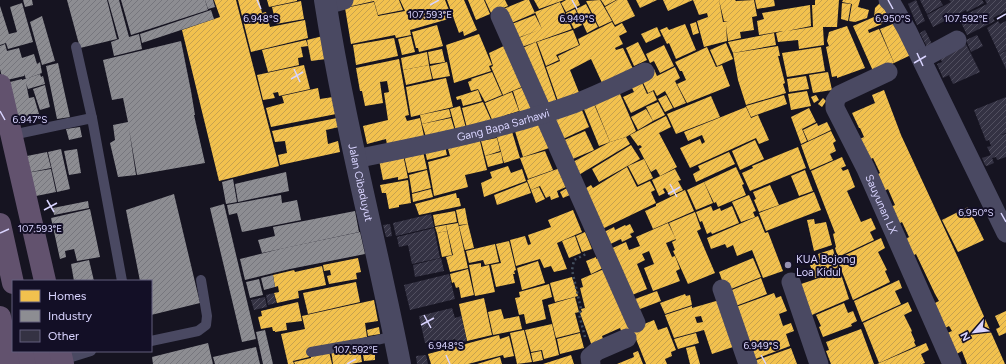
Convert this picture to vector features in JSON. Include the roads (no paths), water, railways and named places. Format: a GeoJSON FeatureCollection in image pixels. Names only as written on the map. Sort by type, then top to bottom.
{"type":"FeatureCollection","features":[{"type":"Feature","properties":{"kind":"highway"},"geometry":{"type":"LineString","coordinates":[[0,85],[6,139],[5,161],[30,280]]}},
{"type":"Feature","properties":{"kind":"highway"},"geometry":{"type":"LineString","coordinates":[[6,139],[45,280]]}},
{"type":"Feature","properties":{"kind":"highway"},"geometry":{"type":"LineString","coordinates":[[0,224],[12,280]]}},
{"type":"Feature","properties":{"kind":"highway"},"geometry":{"type":"LineString","coordinates":[[0,317],[10,364]]}},
{"type":"Feature","properties":{"kind":"highway"},"geometry":{"type":"LineString","coordinates":[[28,352],[31,364]]}},
{"type":"Feature","properties":{"kind":"street"},"geometry":{"type":"LineString","coordinates":[[893,1],[1006,233]]}},
{"type":"Feature","properties":{"kind":"street","name":"Jalan Cibaduyut"},"geometry":{"type":"LineString","coordinates":[[332,2],[355,159],[400,364]]}},
{"type":"Feature","properties":{"kind":"street"},"geometry":{"type":"LineString","coordinates":[[500,16],[602,247],[632,330],[597,352],[591,361]]}},
{"type":"Feature","properties":{"kind":"street"},"geometry":{"type":"LineString","coordinates":[[922,59],[957,40]]}},
{"type":"Feature","properties":{"kind":"street","name":"Gang Bapa Sarhawi"},"geometry":{"type":"LineString","coordinates":[[355,159],[468,135],[544,114],[577,102],[645,72]]}},
{"type":"Feature","properties":{"kind":"street","name":"Sauyunan LX"},"geometry":{"type":"LineString","coordinates":[[888,72],[839,95],[835,101],[835,108],[866,169],[952,364]]}},
{"type":"Feature","properties":{"kind":"street"},"geometry":{"type":"LineString","coordinates":[[791,282],[818,364]]}},
{"type":"Feature","properties":{"kind":"street"},"geometry":{"type":"LineString","coordinates":[[722,290],[748,364]]}},
{"type":"Feature","properties":{"kind":"lane"},"geometry":{"type":"LineString","coordinates":[[76,47],[92,118],[122,280]]}},
{"type":"Feature","properties":{"kind":"lane"},"geometry":{"type":"LineString","coordinates":[[6,139],[92,118]]}},
{"type":"Feature","properties":{"kind":"lane"},"geometry":{"type":"LineString","coordinates":[[152,341],[198,331],[206,324],[207,316],[201,280]]}},
{"type":"Feature","properties":{"kind":"lane"},"geometry":{"type":"LineString","coordinates":[[311,352],[394,336]]}},
{"type":"Feature","properties":{"kind":"lane"},"geometry":{"type":"LineString","coordinates":[[55,358],[86,352]]}},
{"type":"Feature","properties":{"kind":"place","name":"KUA Bojong Loa Kidul"},"geometry":{"type":"Point","coordinates":[788,265]}}]}
